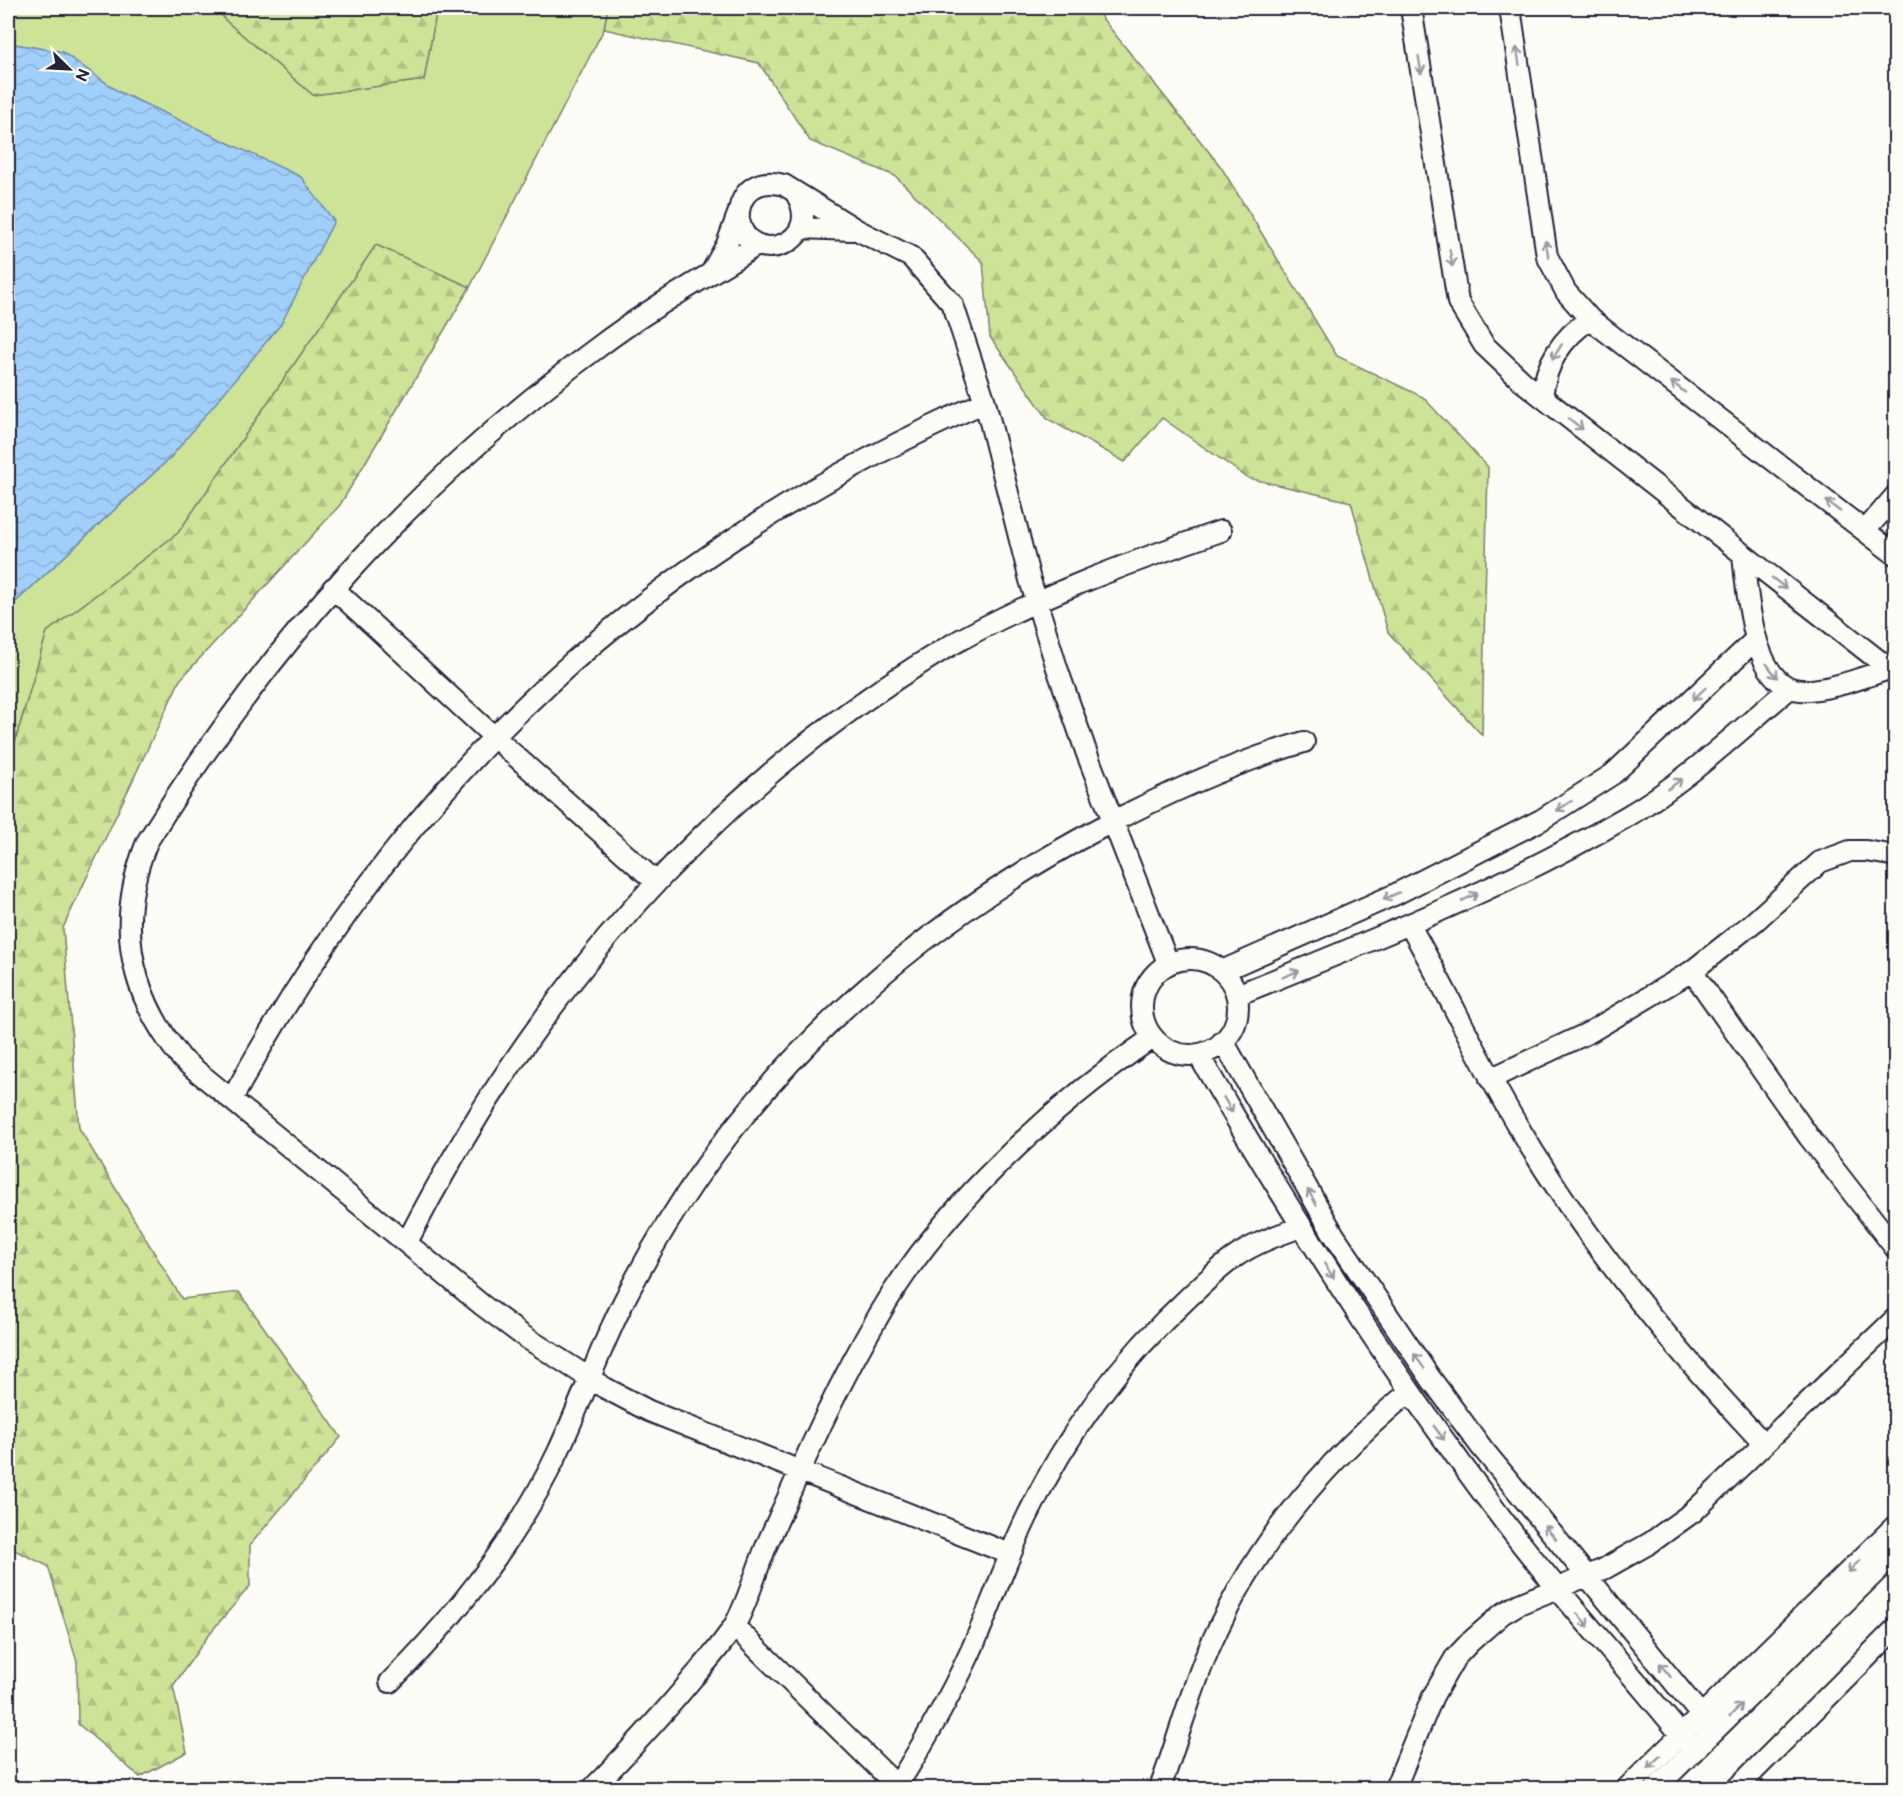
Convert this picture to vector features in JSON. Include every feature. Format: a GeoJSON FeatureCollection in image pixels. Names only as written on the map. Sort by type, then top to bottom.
{"type":"FeatureCollection","features":[{"type":"Feature","properties":{"kind":"street"},"geometry":{"type":"LineString","coordinates":[[1411,8],[1458,302],[1470,324],[1496,358],[1542,397],[1892,672]]}},
{"type":"Feature","properties":{"kind":"street"},"geometry":{"type":"LineString","coordinates":[[1510,8],[1547,255],[1566,292],[1590,319],[1896,555]]}},
{"type":"Feature","properties":{"kind":"street"},"geometry":{"type":"LineString","coordinates":[[711,271],[727,244],[741,201],[759,184],[772,182],[784,185],[857,230],[911,257],[953,305],[985,402],[1037,602],[1060,678],[1112,822],[1168,963]]}},
{"type":"Feature","properties":{"kind":"street"},"geometry":{"type":"LineString","coordinates":[[738,214],[740,226],[747,237],[758,245],[770,248],[782,246],[801,228],[803,209],[795,192]]}},
{"type":"Feature","properties":{"kind":"street"},"geometry":{"type":"LineString","coordinates":[[801,228],[837,227],[857,230]]}},
{"type":"Feature","properties":{"kind":"street"},"geometry":{"type":"LineString","coordinates":[[758,245],[711,271],[598,346],[491,431],[393,524],[333,588],[260,675],[195,766],[147,842],[134,879],[129,919],[138,983],[146,1003],[168,1042],[182,1059],[482,1305],[588,1377],[649,1411],[1010,1554]]}},
{"type":"Feature","properties":{"kind":"street"},"geometry":{"type":"LineString","coordinates":[[1542,397],[1547,371],[1559,347],[1574,331],[1590,319]]}},
{"type":"Feature","properties":{"kind":"street"},"geometry":{"type":"LineString","coordinates":[[232,1099],[295,988],[356,900],[408,832],[493,736],[590,645],[642,603],[741,532],[865,459],[985,402]]}},
{"type":"Feature","properties":{"kind":"street"},"geometry":{"type":"LineString","coordinates":[[1865,531],[1896,495]]}},
{"type":"Feature","properties":{"kind":"street"},"geometry":{"type":"LineString","coordinates":[[406,1242],[437,1183],[506,1070],[584,963],[656,882],[762,782],[853,710],[941,651],[1037,602],[1148,556],[1221,531]]}},
{"type":"Feature","properties":{"kind":"street"},"geometry":{"type":"LineString","coordinates":[[1743,555],[1760,654],[1771,671],[1790,688],[1800,690],[1835,685],[1892,672]]}},
{"type":"Feature","properties":{"kind":"street"},"geometry":{"type":"LineString","coordinates":[[333,588],[656,882]]}},
{"type":"Feature","properties":{"kind":"street"},"geometry":{"type":"LineString","coordinates":[[1222,971],[1396,894],[1541,820],[1613,774],[1756,639]]}},
{"type":"Feature","properties":{"kind":"street"},"geometry":{"type":"LineString","coordinates":[[1237,995],[1410,926],[1626,817],[1675,785],[1790,688]]}},
{"type":"Feature","properties":{"kind":"street"},"geometry":{"type":"LineString","coordinates":[[390,1682],[447,1623],[497,1558],[553,1461],[616,1316],[664,1228],[728,1136],[801,1051],[881,974],[969,906],[1015,875],[1112,822],[1197,780],[1304,742]]}},
{"type":"Feature","properties":{"kind":"street"},"geometry":{"type":"LineString","coordinates":[[1490,1078],[1590,1032],[1692,971],[1754,922],[1820,862],[1850,851],[1866,850],[1896,856]]}},
{"type":"Feature","properties":{"kind":"street"},"geometry":{"type":"LineString","coordinates":[[1410,926],[1490,1078],[1558,1190],[1608,1262],[1676,1347],[1764,1444]]}},
{"type":"Feature","properties":{"kind":"street"},"geometry":{"type":"LineString","coordinates":[[1182,959],[1197,959],[1211,963],[1222,971],[1237,995],[1238,1010],[1235,1024],[1223,1041],[1217,1047],[1198,1054],[1176,1054],[1163,1048],[1152,1038],[1145,1025],[1142,997],[1156,971],[1168,963],[1182,959]]}},
{"type":"Feature","properties":{"kind":"street"},"geometry":{"type":"LineString","coordinates":[[1692,971],[1809,1137],[1896,1250]]}},
{"type":"Feature","properties":{"kind":"street"},"geometry":{"type":"LineString","coordinates":[[593,1788],[666,1711],[734,1626],[800,1471],[879,1314],[930,1243],[988,1178],[1052,1115],[1111,1066],[1152,1038]]}},
{"type":"Feature","properties":{"kind":"street"},"geometry":{"type":"LineString","coordinates":[[1223,1041],[1334,1235],[1386,1314],[1482,1448],[1714,1731]]}},
{"type":"Feature","properties":{"kind":"street"},"geometry":{"type":"LineString","coordinates":[[1198,1054],[1301,1227],[1409,1392],[1557,1589],[1694,1751]]}},
{"type":"Feature","properties":{"kind":"street"},"geometry":{"type":"LineString","coordinates":[[734,1626],[898,1787],[970,1654],[1010,1554],[1037,1497],[1069,1442],[1099,1398],[1145,1341],[1181,1304],[1234,1257],[1267,1238],[1301,1227]]}},
{"type":"Feature","properties":{"kind":"street"},"geometry":{"type":"LineString","coordinates":[[1395,1788],[1433,1696],[1455,1658],[1478,1634],[1502,1614],[1519,1604],[1588,1576],[1627,1557],[1679,1523],[1896,1318]]}},
{"type":"Feature","properties":{"kind":"street"},"geometry":{"type":"LineString","coordinates":[[1160,1788],[1206,1656],[1247,1576],[1271,1538],[1328,1467],[1409,1392]]}},
{"type":"Feature","properties":{"kind":"street"},"geometry":{"type":"LineString","coordinates":[[1627,1788],[1896,1525]]}},
{"type":"Feature","properties":{"kind":"street"},"geometry":{"type":"LineString","coordinates":[[1656,1788],[1896,1552]]}},
{"type":"Feature","properties":{"kind":"street"},"geometry":{"type":"LineString","coordinates":[[1737,1788],[1896,1628]]}},
{"type":"Feature","properties":{"kind":"green space"},"geometry":{"type":"Polygon","coordinates":[[[8,8],[218,8],[225,20],[313,95],[424,80],[437,8],[608,8],[604,29],[470,287],[376,245],[178,533],[47,632],[8,766],[8,609],[171,457],[301,177],[119,92],[62,52],[8,43],[8,8]]]}},
{"type":"Feature","properties":{"kind":"green space"},"geometry":{"type":"Polygon","coordinates":[[[218,8],[437,8],[424,80],[313,95],[225,20],[218,8]]]}},
{"type":"Feature","properties":{"kind":"green space"},"geometry":{"type":"Polygon","coordinates":[[[608,8],[1094,8],[1221,167],[1337,356],[1423,397],[1488,467],[1482,735],[1388,632],[1351,502],[1248,478],[1162,418],[1125,462],[1048,419],[990,337],[983,262],[895,176],[810,141],[759,63],[604,29],[608,8]]]}},
{"type":"Feature","properties":{"kind":"green space"},"geometry":{"type":"Polygon","coordinates":[[[376,245],[470,287],[340,505],[180,680],[63,928],[79,1128],[182,1299],[239,1292],[341,1437],[250,1545],[250,1586],[210,1633],[173,1686],[187,1752],[140,1777],[78,1724],[77,1662],[48,1566],[8,1547],[8,766],[47,632],[178,533],[376,245]]]}},
{"type":"Feature","properties":{"kind":"water"},"geometry":{"type":"Polygon","coordinates":[[[8,43],[62,52],[119,92],[301,177],[334,221],[281,324],[171,457],[8,609],[8,43]]]}}]}
